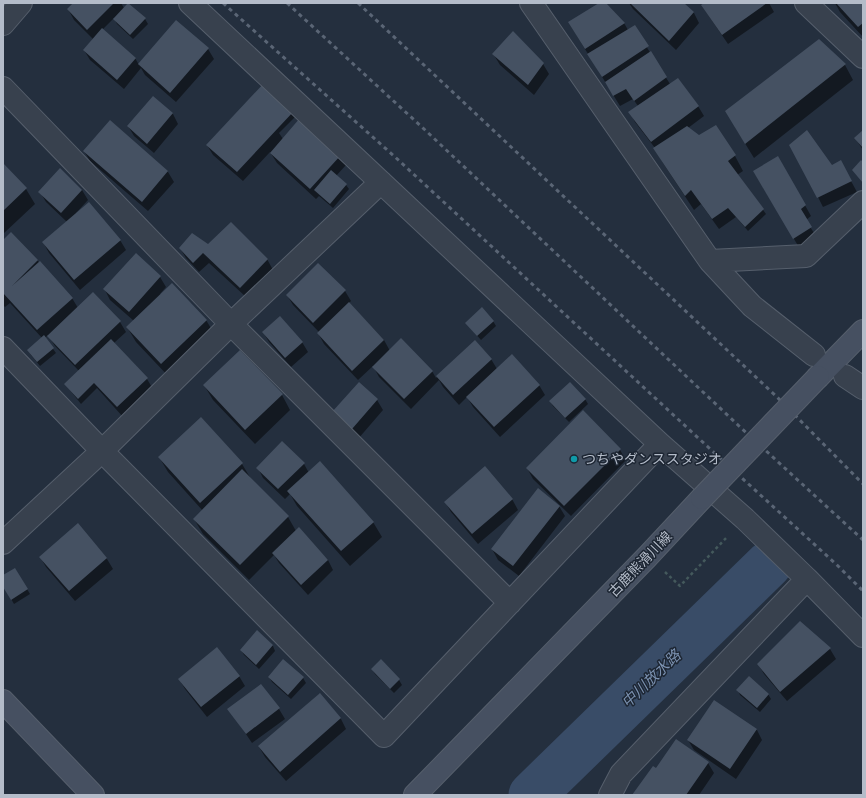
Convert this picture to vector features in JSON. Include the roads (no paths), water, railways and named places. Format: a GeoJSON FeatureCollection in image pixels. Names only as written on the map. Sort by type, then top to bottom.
{"type":"FeatureCollection","features":[{"type":"Feature","properties":{"kind":"main road","name":"古鹿熊滑川線"},"geometry":{"type":"LineString","coordinates":[[415,795],[647,557],[863,331]]}},
{"type":"Feature","properties":{"kind":"main road"},"geometry":{"type":"LineString","coordinates":[[3,701],[93,795]]}},
{"type":"Feature","properties":{"kind":"street"},"geometry":{"type":"LineString","coordinates":[[3,24],[21,3]]}},
{"type":"Feature","properties":{"kind":"street"},"geometry":{"type":"LineString","coordinates":[[190,3],[660,444],[745,519],[863,636]]}},
{"type":"Feature","properties":{"kind":"street"},"geometry":{"type":"LineString","coordinates":[[531,3],[710,261],[752,306],[814,355]]}},
{"type":"Feature","properties":{"kind":"street"},"geometry":{"type":"LineString","coordinates":[[806,3],[863,57]]}},
{"type":"Feature","properties":{"kind":"street"},"geometry":{"type":"LineString","coordinates":[[3,88],[231,324],[510,603]]}},
{"type":"Feature","properties":{"kind":"street"},"geometry":{"type":"LineString","coordinates":[[3,543],[102,451],[231,324],[381,182]]}},
{"type":"Feature","properties":{"kind":"street"},"geometry":{"type":"LineString","coordinates":[[710,261],[806,256],[863,202]]}},
{"type":"Feature","properties":{"kind":"street"},"geometry":{"type":"LineString","coordinates":[[3,348],[102,451],[384,736],[660,444]]}},
{"type":"Feature","properties":{"kind":"street"},"geometry":{"type":"LineString","coordinates":[[845,376],[863,388]]}},
{"type":"Feature","properties":{"kind":"street"},"geometry":{"type":"LineString","coordinates":[[610,795],[621,774],[807,579]]}},
{"type":"Feature","properties":{"kind":"waterway","name":"中川放水路"},"geometry":{"type":"LineString","coordinates":[[532,795],[769,564]]}},
{"type":"Feature","properties":{"kind":"railway"},"geometry":{"type":"LineString","coordinates":[[223,3],[394,156],[837,565],[863,591]]}},
{"type":"Feature","properties":{"kind":"railway"},"geometry":{"type":"LineString","coordinates":[[287,3],[424,129],[739,426],[863,540]]}},
{"type":"Feature","properties":{"kind":"railway"},"geometry":{"type":"LineString","coordinates":[[358,3],[777,397],[863,484]]}},
{"type":"Feature","properties":{"kind":"place","name":"つちやダンススタジオ"},"geometry":{"type":"Point","coordinates":[574,459]}}]}
